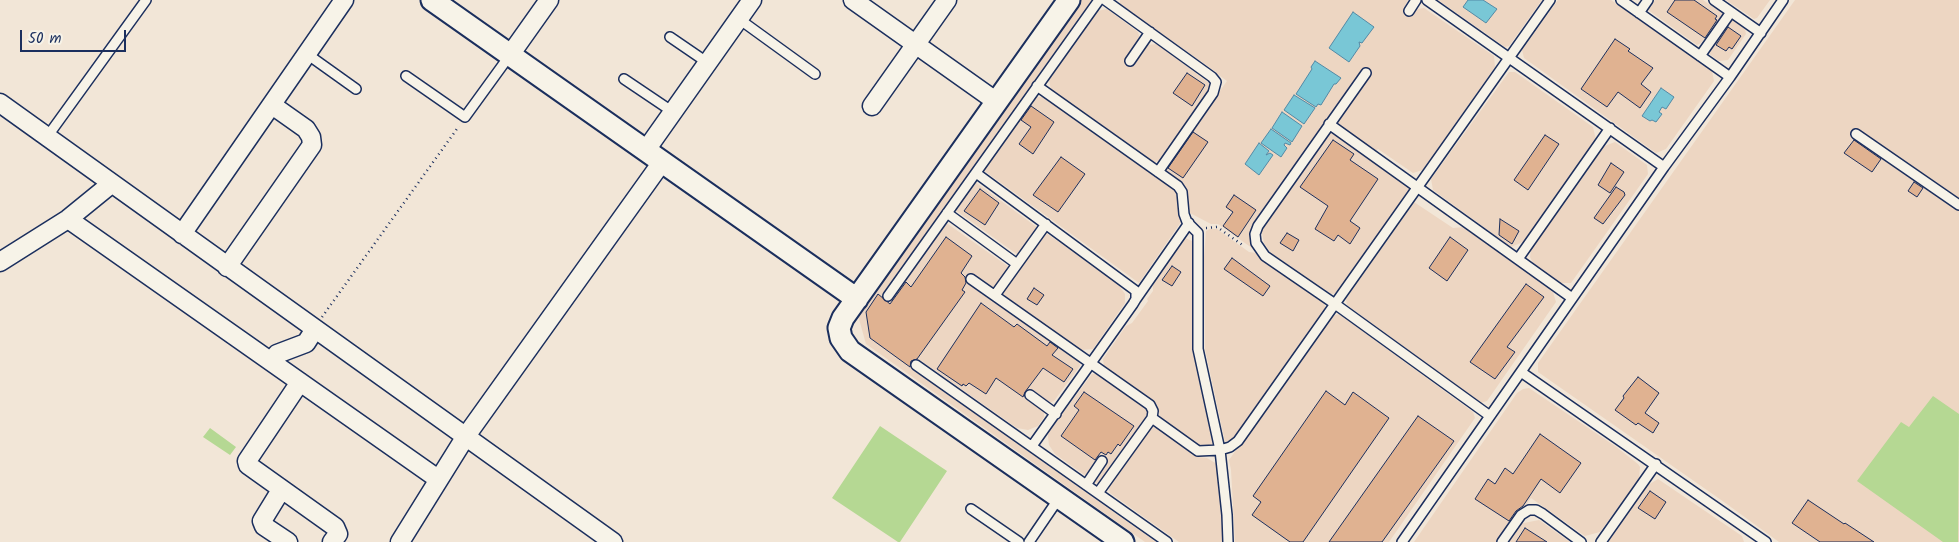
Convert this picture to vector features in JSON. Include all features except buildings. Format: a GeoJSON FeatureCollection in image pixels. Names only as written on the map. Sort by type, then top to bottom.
{"type":"FeatureCollection","features":[{"type":"Feature","properties":{"kind":"street"},"geometry":{"type":"LineString","coordinates":[[182,234],[344,0]]}},
{"type":"Feature","properties":{"kind":"street"},"geometry":{"type":"LineString","coordinates":[[432,0],[858,299]]}},
{"type":"Feature","properties":{"kind":"street"},"geometry":{"type":"LineString","coordinates":[[510,55],[549,0]]}},
{"type":"Feature","properties":{"kind":"street"},"geometry":{"type":"LineString","coordinates":[[400,542],[466,436],[654,156],[672,112],[752,0]]}},
{"type":"Feature","properties":{"kind":"street"},"geometry":{"type":"LineString","coordinates":[[853,0],[997,102]]}},
{"type":"Feature","properties":{"kind":"street"},"geometry":{"type":"LineString","coordinates":[[872,106],[947,0]]}},
{"type":"Feature","properties":{"kind":"street"},"geometry":{"type":"LineString","coordinates":[[1070,0],[843,318],[839,328],[841,338],[850,351],[1123,542]]}},
{"type":"Feature","properties":{"kind":"street"},"geometry":{"type":"LineString","coordinates":[[0,103],[613,542]]}},
{"type":"Feature","properties":{"kind":"street"},"geometry":{"type":"LineString","coordinates":[[227,267],[312,144],[311,137],[306,129],[272,105]]}},
{"type":"Feature","properties":{"kind":"street"},"geometry":{"type":"LineString","coordinates":[[0,262],[68,219],[112,184]]}},
{"type":"Feature","properties":{"kind":"street"},"geometry":{"type":"LineString","coordinates":[[68,219],[438,479]]}},
{"type":"Feature","properties":{"kind":"street"},"geometry":{"type":"LineString","coordinates":[[271,361],[277,354],[306,343],[315,328]]}},
{"type":"Feature","properties":{"kind":"street"},"geometry":{"type":"LineString","coordinates":[[300,382],[247,461],[248,465],[335,527],[338,534],[332,542]]}},
{"type":"Feature","properties":{"kind":"street"},"geometry":{"type":"LineString","coordinates":[[282,490],[262,521],[264,526],[288,542]]}},
{"type":"Feature","properties":{"kind":"lane"},"geometry":{"type":"LineString","coordinates":[[47,137],[146,0]]}},
{"type":"Feature","properties":{"kind":"lane"},"geometry":{"type":"LineString","coordinates":[[888,296],[1100,0]]}},
{"type":"Feature","properties":{"kind":"lane"},"geometry":{"type":"LineString","coordinates":[[1105,0],[1212,77],[1216,82],[1213,93],[1158,172]]}},
{"type":"Feature","properties":{"kind":"lane"},"geometry":{"type":"LineString","coordinates":[[1409,11],[1416,0]]}},
{"type":"Feature","properties":{"kind":"lane"},"geometry":{"type":"LineString","coordinates":[[1427,0],[1664,166]]}},
{"type":"Feature","properties":{"kind":"lane"},"geometry":{"type":"LineString","coordinates":[[1152,418],[1198,451],[1220,450],[1238,442],[1550,0]]}},
{"type":"Feature","properties":{"kind":"lane"},"geometry":{"type":"LineString","coordinates":[[1621,0],[1730,77]]}},
{"type":"Feature","properties":{"kind":"lane"},"geometry":{"type":"LineString","coordinates":[[1639,12],[1648,0]]}},
{"type":"Feature","properties":{"kind":"lane"},"geometry":{"type":"LineString","coordinates":[[1714,0],[1761,33]]}},
{"type":"Feature","properties":{"kind":"lane"},"geometry":{"type":"LineString","coordinates":[[1402,542],[1664,166],[1730,77],[1783,0]]}},
{"type":"Feature","properties":{"kind":"lane"},"geometry":{"type":"LineString","coordinates":[[1700,56],[1731,12]]}},
{"type":"Feature","properties":{"kind":"lane"},"geometry":{"type":"LineString","coordinates":[[739,19],[815,74]]}},
{"type":"Feature","properties":{"kind":"lane"},"geometry":{"type":"LineString","coordinates":[[1130,61],[1150,32]]}},
{"type":"Feature","properties":{"kind":"lane"},"geometry":{"type":"LineString","coordinates":[[670,37],[708,63]]}},
{"type":"Feature","properties":{"kind":"lane"},"geometry":{"type":"LineString","coordinates":[[307,54],[356,89]]}},
{"type":"Feature","properties":{"kind":"lane"},"geometry":{"type":"LineString","coordinates":[[406,76],[465,117],[510,55]]}},
{"type":"Feature","properties":{"kind":"lane"},"geometry":{"type":"LineString","coordinates":[[1366,73],[1258,226],[1255,234],[1259,249],[1265,256],[1490,416]]}},
{"type":"Feature","properties":{"kind":"lane"},"geometry":{"type":"LineString","coordinates":[[624,79],[672,112]]}},
{"type":"Feature","properties":{"kind":"lane"},"geometry":{"type":"LineString","coordinates":[[1037,86],[1178,186],[1182,192],[1184,214],[1198,233],[1198,349],[1220,450],[1228,542]]}},
{"type":"Feature","properties":{"kind":"lane"},"geometry":{"type":"LineString","coordinates":[[1329,124],[1572,298]]}},
{"type":"Feature","properties":{"kind":"lane"},"geometry":{"type":"LineString","coordinates":[[1518,259],[1610,128]]}},
{"type":"Feature","properties":{"kind":"lane"},"geometry":{"type":"LineString","coordinates":[[1856,134],[1959,205]]}},
{"type":"Feature","properties":{"kind":"lane"},"geometry":{"type":"LineString","coordinates":[[976,173],[1131,286],[1136,291],[1136,299]]}},
{"type":"Feature","properties":{"kind":"lane"},"geometry":{"type":"LineString","coordinates":[[947,214],[1017,264]]}},
{"type":"Feature","properties":{"kind":"lane"},"geometry":{"type":"LineString","coordinates":[[995,296],[1046,224]]}},
{"type":"Feature","properties":{"kind":"lane"},"geometry":{"type":"LineString","coordinates":[[1032,446],[1092,364],[1136,299],[1191,226]]}},
{"type":"Feature","properties":{"kind":"lane"},"geometry":{"type":"LineString","coordinates":[[971,279],[1150,405],[1153,411],[1152,418],[1098,493]]}},
{"type":"Feature","properties":{"kind":"lane"},"geometry":{"type":"LineString","coordinates":[[916,365],[1167,542]]}},
{"type":"Feature","properties":{"kind":"lane"},"geometry":{"type":"LineString","coordinates":[[1521,372],[1656,464],[1754,539],[1766,542]]}},
{"type":"Feature","properties":{"kind":"lane"},"geometry":{"type":"LineString","coordinates":[[1030,395],[1056,414]]}},
{"type":"Feature","properties":{"kind":"lane"},"geometry":{"type":"LineString","coordinates":[[1086,484],[1102,462]]}},
{"type":"Feature","properties":{"kind":"lane"},"geometry":{"type":"LineString","coordinates":[[1601,542],[1656,464]]}},
{"type":"Feature","properties":{"kind":"lane"},"geometry":{"type":"LineString","coordinates":[[1029,542],[1059,497]]}},
{"type":"Feature","properties":{"kind":"lane"},"geometry":{"type":"LineString","coordinates":[[971,508],[1019,542]]}},
{"type":"Feature","properties":{"kind":"lane"},"geometry":{"type":"LineString","coordinates":[[1502,542],[1521,515],[1529,510],[1536,510],[1543,514],[1581,542]]}},
{"type":"Feature","properties":{"kind":"path"},"geometry":{"type":"LineString","coordinates":[[315,328],[465,117]]}},
{"type":"Feature","properties":{"kind":"path"},"geometry":{"type":"LineString","coordinates":[[1191,226],[1217,227],[1251,250],[1259,249]]}},
{"type":"Feature","properties":{"kind":"shaded area"},"geometry":{"type":"Polygon","coordinates":[[[1078,0],[1093,0],[882,295],[889,300],[945,222],[1009,267],[994,289],[974,275],[968,282],[1079,360],[1080,366],[1054,401],[1049,403],[1044,410],[1044,417],[1038,426],[1028,430],[1017,428],[920,360],[913,370],[1156,542],[1145,542],[866,344],[857,312],[1078,0]]]}},
{"type":"Feature","properties":{"kind":"shaded area"},"geometry":{"type":"Polygon","coordinates":[[[1120,0],[1408,0],[1404,8],[1413,14],[1418,9],[1424,8],[1494,56],[1495,67],[1423,170],[1413,173],[1335,123],[1362,71],[1253,225],[1250,234],[1252,248],[1218,224],[1211,224],[1190,213],[1187,188],[1163,171],[1227,81],[1120,4],[1120,0]]]}},
{"type":"Feature","properties":{"kind":"shaded area"},"geometry":{"type":"Polygon","coordinates":[[[1438,0],[1542,0],[1509,46],[1505,47],[1438,0]]]}},
{"type":"Feature","properties":{"kind":"shaded area"},"geometry":{"type":"Polygon","coordinates":[[[1558,0],[1611,0],[1712,71],[1714,81],[1666,149],[1656,153],[1524,58],[1522,50],[1558,0]]]}},
{"type":"Feature","properties":{"kind":"shaded area"},"geometry":{"type":"Polygon","coordinates":[[[1655,0],[1703,0],[1723,14],[1701,43],[1697,45],[1648,10],[1655,0]]]}},
{"type":"Feature","properties":{"kind":"shaded area"},"geometry":{"type":"Polygon","coordinates":[[[1726,0],[1770,0],[1757,18],[1754,19],[1726,0]]]}},
{"type":"Feature","properties":{"kind":"shaded area"},"geometry":{"type":"Polygon","coordinates":[[[1795,0],[1959,0],[1959,542],[1779,542],[1538,372],[1538,363],[1795,0]]]}},
{"type":"Feature","properties":{"kind":"shaded area"},"geometry":{"type":"Polygon","coordinates":[[[1107,9],[1138,32],[1140,40],[1127,59],[1134,64],[1147,45],[1157,44],[1209,83],[1210,90],[1160,161],[1151,163],[1051,90],[1049,80],[1097,11],[1107,9]]]}},
{"type":"Feature","properties":{"kind":"shaded area"},"geometry":{"type":"Polygon","coordinates":[[[1732,20],[1745,29],[1746,34],[1728,60],[1719,61],[1708,53],[1732,20]]]}},
{"type":"Feature","properties":{"kind":"shaded area"},"geometry":{"type":"Polygon","coordinates":[[[1509,72],[1515,72],[1593,127],[1596,140],[1523,242],[1511,247],[1433,190],[1431,179],[1509,72]]]}},
{"type":"Feature","properties":{"kind":"shaded area"},"geometry":{"type":"Polygon","coordinates":[[[1035,97],[1046,97],[1179,193],[1181,222],[1139,283],[983,170],[1035,97]]]}},
{"type":"Feature","properties":{"kind":"shaded area"},"geometry":{"type":"Polygon","coordinates":[[[1330,129],[1411,189],[1338,293],[1331,294],[1271,253],[1264,243],[1262,233],[1262,227],[1330,129]]]}},
{"type":"Feature","properties":{"kind":"shaded area"},"geometry":{"type":"Polygon","coordinates":[[[1615,142],[1647,165],[1648,174],[1571,283],[1561,283],[1533,263],[1530,257],[1531,249],[1602,147],[1615,142]]]}},
{"type":"Feature","properties":{"kind":"shaded area"},"geometry":{"type":"Polygon","coordinates":[[[974,181],[1038,228],[1018,255],[955,210],[974,181]]]}},
{"type":"Feature","properties":{"kind":"shaded area"},"geometry":{"type":"Polygon","coordinates":[[[1414,202],[1453,228],[1464,227],[1553,292],[1556,302],[1487,401],[1481,403],[1347,305],[1346,299],[1414,202]]]}},
{"type":"Feature","properties":{"kind":"shaded area"},"geometry":{"type":"Polygon","coordinates":[[[1217,229],[1249,252],[1257,253],[1259,258],[1324,303],[1326,311],[1234,439],[1225,442],[1205,349],[1204,257],[1206,231],[1217,229]]]}},
{"type":"Feature","properties":{"kind":"shaded area"},"geometry":{"type":"Polygon","coordinates":[[[1045,232],[1118,284],[1125,294],[1125,303],[1093,349],[1081,350],[1001,294],[1045,232]]]}},
{"type":"Feature","properties":{"kind":"shaded area"},"geometry":{"type":"Polygon","coordinates":[[[1185,238],[1192,241],[1192,349],[1213,445],[1202,447],[1163,420],[1157,405],[1104,366],[1103,359],[1126,326],[1132,323],[1148,301],[1147,299],[1153,291],[1153,285],[1185,238]]]}},
{"type":"Feature","properties":{"kind":"shaded area"},"geometry":{"type":"Polygon","coordinates":[[[1339,314],[1473,412],[1475,418],[1389,542],[1235,542],[1229,460],[1327,322],[1332,316],[1339,314]]]}},
{"type":"Feature","properties":{"kind":"shaded area"},"geometry":{"type":"Polygon","coordinates":[[[1092,374],[1097,374],[1145,408],[1149,413],[1102,482],[1095,483],[1094,479],[1083,474],[1055,454],[1049,445],[1048,437],[1048,433],[1092,374]]]}},
{"type":"Feature","properties":{"kind":"shaded area"},"geometry":{"type":"Polygon","coordinates":[[[1529,388],[1615,446],[1640,467],[1639,479],[1600,532],[1585,536],[1531,498],[1497,542],[1414,542],[1517,393],[1529,388]]]}},
{"type":"Feature","properties":{"kind":"shaded area"},"geometry":{"type":"Polygon","coordinates":[[[1151,426],[1198,457],[1207,458],[1217,464],[1223,542],[1179,542],[1110,493],[1108,486],[1151,426]]]}},
{"type":"Feature","properties":{"kind":"shaded area"},"geometry":{"type":"Polygon","coordinates":[[[1658,479],[1742,536],[1744,542],[1608,542],[1648,485],[1658,479]]]}},
{"type":"Feature","properties":{"kind":"shaded area"},"geometry":{"type":"Polygon","coordinates":[[[1539,520],[1570,542],[1506,542],[1519,524],[1539,520]]]}},
{"type":"Feature","properties":{"kind":"green space"},"geometry":{"type":"Polygon","coordinates":[[[1933,396],[1959,414],[1958,542],[1943,542],[1857,481],[1901,422],[1909,427],[1933,396]]]}},
{"type":"Feature","properties":{"kind":"green space"},"geometry":{"type":"Polygon","coordinates":[[[880,426],[947,471],[900,542],[832,498],[880,426]]]}},
{"type":"Feature","properties":{"kind":"green space"},"geometry":{"type":"Polygon","coordinates":[[[210,428],[236,447],[230,455],[203,437],[210,428]]]}},
{"type":"Feature","properties":{"kind":"water"},"geometry":{"type":"Polygon","coordinates":[[[1468,0],[1483,0],[1497,9],[1486,23],[1463,7],[1468,0]]]}},
{"type":"Feature","properties":{"kind":"water"},"geometry":{"type":"Polygon","coordinates":[[[1353,12],[1374,27],[1362,43],[1359,42],[1360,46],[1349,62],[1329,48],[1353,12]]]}},
{"type":"Feature","properties":{"kind":"water"},"geometry":{"type":"Polygon","coordinates":[[[1315,61],[1341,78],[1334,84],[1321,105],[1318,104],[1316,107],[1296,94],[1315,61]]]}},
{"type":"Feature","properties":{"kind":"water"},"geometry":{"type":"Polygon","coordinates":[[[1661,88],[1674,97],[1666,109],[1662,107],[1659,112],[1662,114],[1656,122],[1650,121],[1642,116],[1661,88]]]}},
{"type":"Feature","properties":{"kind":"water"},"geometry":{"type":"Polygon","coordinates":[[[1294,95],[1315,108],[1304,124],[1284,110],[1294,95]]]}},
{"type":"Feature","properties":{"kind":"water"},"geometry":{"type":"Polygon","coordinates":[[[1282,112],[1302,126],[1292,142],[1272,128],[1282,112]]]}},
{"type":"Feature","properties":{"kind":"water"},"geometry":{"type":"Polygon","coordinates":[[[1271,129],[1291,143],[1290,145],[1285,143],[1284,145],[1287,148],[1281,157],[1261,143],[1271,129]]]}},
{"type":"Feature","properties":{"kind":"water"},"geometry":{"type":"Polygon","coordinates":[[[1259,143],[1269,151],[1266,155],[1270,153],[1273,155],[1259,175],[1245,164],[1259,143]]]}}]}
